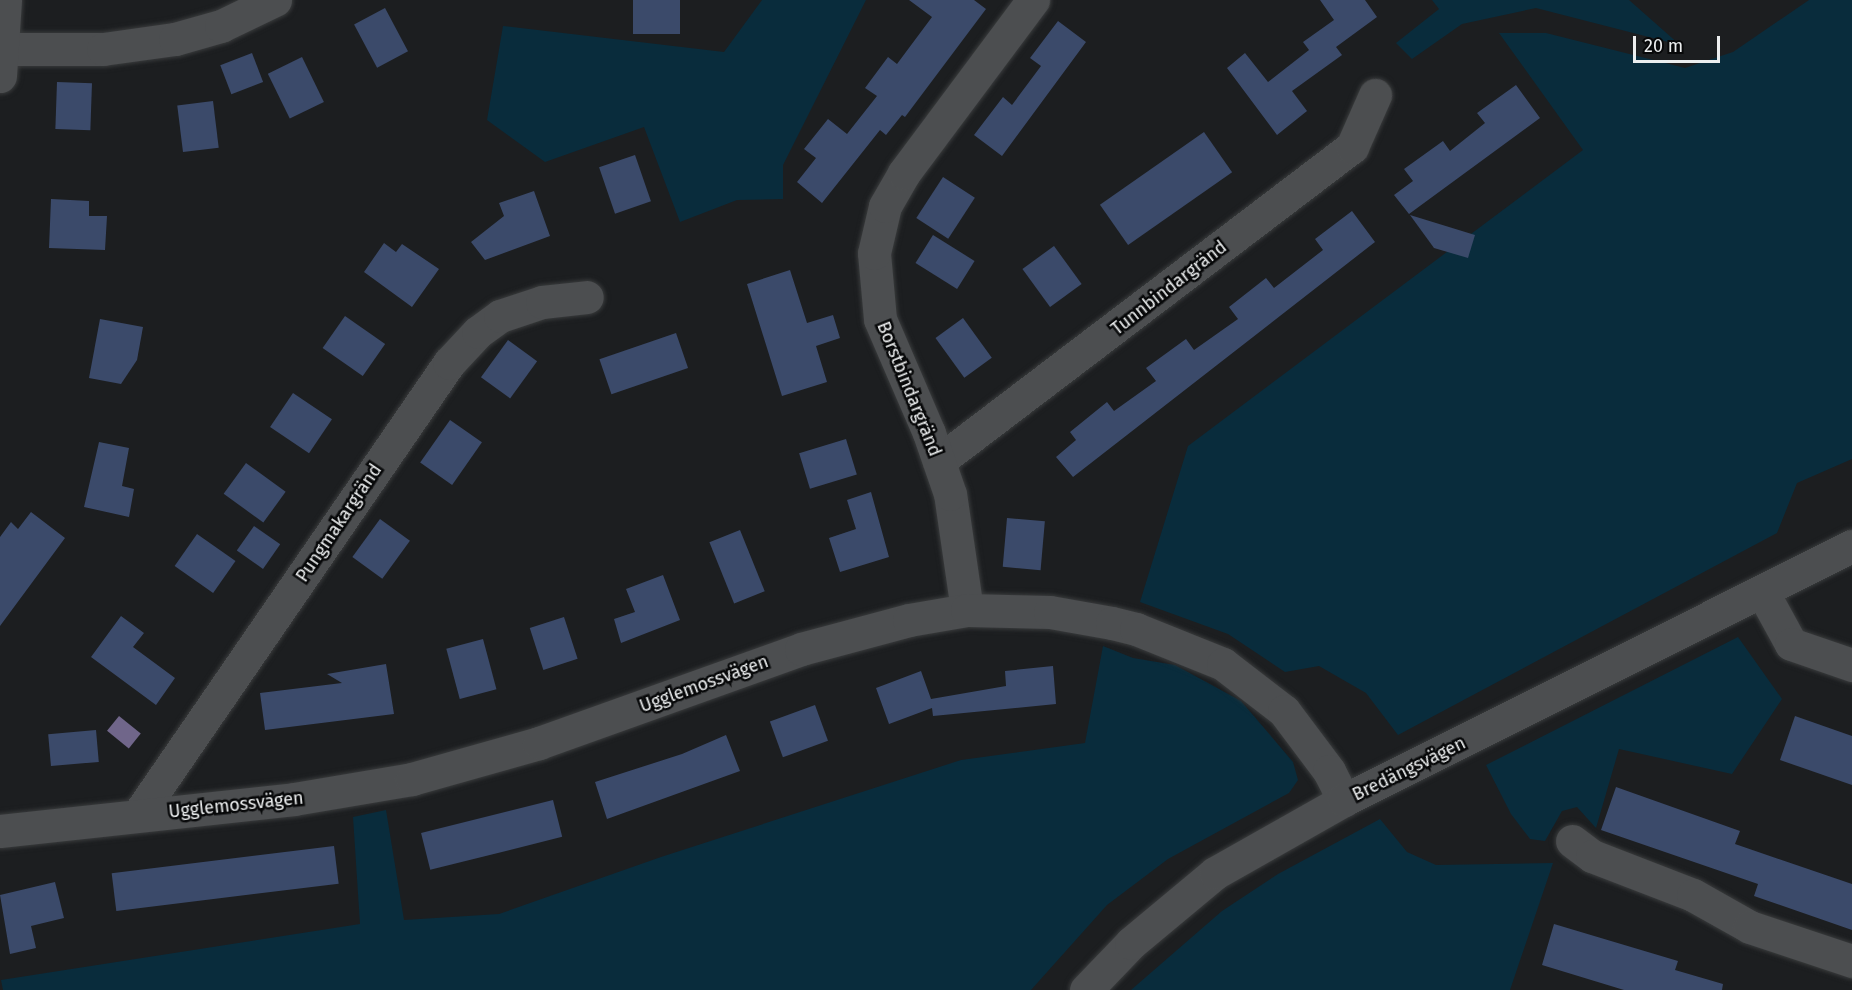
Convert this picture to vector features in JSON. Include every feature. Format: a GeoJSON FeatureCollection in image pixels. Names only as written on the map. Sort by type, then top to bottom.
{"type":"FeatureCollection","features":[{"type":"Feature","properties":{"kind":"street"},"geometry":{"type":"LineString","coordinates":[[5,0],[0,58],[103,49],[175,39],[229,22],[275,0]]}},
{"type":"Feature","properties":{"kind":"street","name":"Borstbindargränd"},"geometry":{"type":"LineString","coordinates":[[967,610],[957,525],[939,461],[880,319],[873,273],[877,228],[904,173],[1033,0]]}},
{"type":"Feature","properties":{"kind":"street","name":"Tunnbindargränd"},"geometry":{"type":"LineString","coordinates":[[939,461],[1352,147],[1375,95]]}},
{"type":"Feature","properties":{"kind":"street","name":"Pungmakargränd"},"geometry":{"type":"LineString","coordinates":[[138,815],[454,357],[478,332],[509,312],[542,302],[587,297]]}},
{"type":"Feature","properties":{"kind":"street","name":"Bredängsvägen"},"geometry":{"type":"LineString","coordinates":[[1086,990],[1131,943],[1215,873],[1344,800],[1852,546]]}},
{"type":"Feature","properties":{"kind":"street"},"geometry":{"type":"LineString","coordinates":[[1762,591],[1791,644],[1852,665]]}},
{"type":"Feature","properties":{"kind":"street","name":"Ugglemossvägen"},"geometry":{"type":"LineString","coordinates":[[0,831],[316,796],[424,777],[539,743],[801,649],[909,620],[967,610],[1050,612],[1112,623],[1136,629],[1223,664],[1284,711],[1329,771],[1344,800]]}},
{"type":"Feature","properties":{"kind":"street"},"geometry":{"type":"LineString","coordinates":[[1572,842],[1592,856],[1693,895],[1750,927],[1852,961]]}},
{"type":"Feature","properties":{"kind":"shaded area"},"geometry":{"type":"Polygon","coordinates":[[[762,0],[866,0],[783,165],[783,199],[737,200],[680,222],[644,127],[545,162],[487,120],[503,26],[724,52],[762,0]]]}},
{"type":"Feature","properties":{"kind":"shaded area"},"geometry":{"type":"Polygon","coordinates":[[[1432,0],[1629,0],[1680,45],[1536,8],[1462,24],[1412,59],[1396,43],[1439,9],[1432,0]]]}},
{"type":"Feature","properties":{"kind":"shaded area"},"geometry":{"type":"Polygon","coordinates":[[[1809,0],[1852,0],[1852,459],[1797,483],[1777,533],[1398,735],[1366,693],[1319,666],[1285,672],[1228,634],[1140,602],[1188,446],[1583,150],[1499,33],[1546,33],[1685,68],[1733,52],[1809,0]]]}},
{"type":"Feature","properties":{"kind":"shaded area"},"geometry":{"type":"Polygon","coordinates":[[[1738,637],[1782,699],[1732,774],[1619,749],[1596,828],[1577,807],[1562,811],[1545,841],[1530,839],[1511,814],[1486,765],[1738,637]]]}},
{"type":"Feature","properties":{"kind":"shaded area"},"geometry":{"type":"Polygon","coordinates":[[[1103,646],[1133,658],[1175,665],[1241,701],[1293,762],[1298,780],[1289,793],[1168,859],[1107,905],[1031,990],[3,990],[1,980],[360,924],[353,817],[386,810],[404,920],[499,914],[661,857],[961,760],[1085,743],[1103,646]]]}},
{"type":"Feature","properties":{"kind":"shaded area"},"geometry":{"type":"Polygon","coordinates":[[[119,716],[141,734],[129,748],[107,731],[119,716]]]}},
{"type":"Feature","properties":{"kind":"shaded area"},"geometry":{"type":"Polygon","coordinates":[[[1380,819],[1407,852],[1436,865],[1553,863],[1510,990],[1131,990],[1222,911],[1278,874],[1380,819]]]}},
{"type":"Feature","properties":{"kind":"building"},"geometry":{"type":"Polygon","coordinates":[[[633,0],[680,0],[680,34],[633,34],[633,0]]]}},
{"type":"Feature","properties":{"kind":"building"},"geometry":{"type":"Polygon","coordinates":[[[909,0],[974,0],[986,9],[905,117],[902,115],[886,135],[880,130],[822,203],[797,182],[816,158],[804,149],[828,119],[847,134],[877,96],[865,88],[888,57],[897,64],[932,17],[909,0]]]}},
{"type":"Feature","properties":{"kind":"building"},"geometry":{"type":"Polygon","coordinates":[[[1320,0],[1365,0],[1377,17],[1336,47],[1342,55],[1292,91],[1307,111],[1277,135],[1227,68],[1245,53],[1268,82],[1309,50],[1303,42],[1334,20],[1320,0]]]}},
{"type":"Feature","properties":{"kind":"building"},"geometry":{"type":"Polygon","coordinates":[[[385,8],[408,51],[377,68],[354,24],[385,8]]]}},
{"type":"Feature","properties":{"kind":"building"},"geometry":{"type":"Polygon","coordinates":[[[1058,21],[1086,42],[1002,156],[974,135],[1003,97],[1012,105],[1041,66],[1030,58],[1058,21]]]}},
{"type":"Feature","properties":{"kind":"building"},"geometry":{"type":"Polygon","coordinates":[[[252,53],[263,82],[231,94],[220,65],[252,53]]]}},
{"type":"Feature","properties":{"kind":"building"},"geometry":{"type":"Polygon","coordinates":[[[302,57],[324,102],[290,119],[268,74],[302,57]]]}},
{"type":"Feature","properties":{"kind":"building"},"geometry":{"type":"Polygon","coordinates":[[[57,82],[92,83],[90,130],[55,129],[57,82]]]}},
{"type":"Feature","properties":{"kind":"building"},"geometry":{"type":"Polygon","coordinates":[[[1516,85],[1540,118],[1409,214],[1394,195],[1413,181],[1404,169],[1443,141],[1450,151],[1485,123],[1477,113],[1516,85]]]}},
{"type":"Feature","properties":{"kind":"building"},"geometry":{"type":"Polygon","coordinates":[[[213,101],[219,148],[183,152],[177,105],[213,101]]]}},
{"type":"Feature","properties":{"kind":"building"},"geometry":{"type":"Polygon","coordinates":[[[1204,132],[1232,172],[1128,245],[1100,205],[1204,132]]]}},
{"type":"Feature","properties":{"kind":"building"},"geometry":{"type":"Polygon","coordinates":[[[635,155],[651,201],[615,214],[599,167],[635,155]]]}},
{"type":"Feature","properties":{"kind":"building"},"geometry":{"type":"Polygon","coordinates":[[[943,177],[975,198],[948,239],[916,218],[943,177]]]}},
{"type":"Feature","properties":{"kind":"building"},"geometry":{"type":"Polygon","coordinates":[[[534,191],[550,236],[485,260],[471,242],[504,216],[499,203],[534,191]]]}},
{"type":"Feature","properties":{"kind":"building"},"geometry":{"type":"Polygon","coordinates":[[[51,199],[89,201],[89,216],[107,216],[105,250],[49,248],[51,199]]]}},
{"type":"Feature","properties":{"kind":"building"},"geometry":{"type":"Polygon","coordinates":[[[1352,211],[1375,242],[1073,477],[1056,457],[1076,440],[1070,432],[1107,402],[1114,411],[1156,381],[1146,368],[1186,339],[1194,350],[1238,319],[1229,307],[1266,278],[1274,288],[1323,250],[1315,239],[1352,211]]]}},
{"type":"Feature","properties":{"kind":"building"},"geometry":{"type":"Polygon","coordinates":[[[1410,215],[1475,235],[1468,258],[1434,248],[1410,215]]]}},
{"type":"Feature","properties":{"kind":"building"},"geometry":{"type":"Polygon","coordinates":[[[933,235],[975,261],[957,289],[916,263],[933,235]]]}},
{"type":"Feature","properties":{"kind":"building"},"geometry":{"type":"Polygon","coordinates":[[[384,243],[396,252],[402,244],[439,269],[412,307],[364,272],[384,243]]]}},
{"type":"Feature","properties":{"kind":"building"},"geometry":{"type":"Polygon","coordinates":[[[1054,246],[1082,284],[1050,307],[1022,269],[1054,246]]]}},
{"type":"Feature","properties":{"kind":"building"},"geometry":{"type":"Polygon","coordinates":[[[790,270],[807,323],[833,315],[840,338],[816,346],[827,382],[782,396],[747,284],[790,270]]]}},
{"type":"Feature","properties":{"kind":"building"},"geometry":{"type":"Polygon","coordinates":[[[345,316],[385,344],[363,376],[323,348],[345,316]]]}},
{"type":"Feature","properties":{"kind":"building"},"geometry":{"type":"Polygon","coordinates":[[[963,318],[992,358],[964,378],[935,338],[963,318]]]}},
{"type":"Feature","properties":{"kind":"building"},"geometry":{"type":"Polygon","coordinates":[[[100,319],[143,327],[137,360],[121,384],[89,378],[100,319]]]}},
{"type":"Feature","properties":{"kind":"building"},"geometry":{"type":"Polygon","coordinates":[[[676,333],[688,368],[611,394],[599,359],[676,333]]]}},
{"type":"Feature","properties":{"kind":"building"},"geometry":{"type":"Polygon","coordinates":[[[508,340],[537,361],[510,398],[481,377],[508,340]]]}},
{"type":"Feature","properties":{"kind":"building"},"geometry":{"type":"Polygon","coordinates":[[[293,393],[332,419],[309,453],[270,427],[293,393]]]}},
{"type":"Feature","properties":{"kind":"building"},"geometry":{"type":"Polygon","coordinates":[[[450,420],[482,442],[452,485],[420,463],[450,420]]]}},
{"type":"Feature","properties":{"kind":"building"},"geometry":{"type":"Polygon","coordinates":[[[846,439],[857,474],[810,489],[799,453],[846,439]]]}},
{"type":"Feature","properties":{"kind":"building"},"geometry":{"type":"Polygon","coordinates":[[[99,442],[129,448],[122,486],[134,489],[129,517],[84,507],[99,442]]]}},
{"type":"Feature","properties":{"kind":"building"},"geometry":{"type":"Polygon","coordinates":[[[246,463],[286,492],[263,523],[224,494],[246,463]]]}},
{"type":"Feature","properties":{"kind":"building"},"geometry":{"type":"Polygon","coordinates":[[[871,492],[889,557],[840,572],[829,538],[856,529],[847,500],[871,492]]]}},
{"type":"Feature","properties":{"kind":"building"},"geometry":{"type":"Polygon","coordinates":[[[31,512],[65,538],[0,626],[0,537],[11,522],[18,529],[31,512]]]}},
{"type":"Feature","properties":{"kind":"building"},"geometry":{"type":"Polygon","coordinates":[[[1007,518],[1045,521],[1041,570],[1003,567],[1007,518]]]}},
{"type":"Feature","properties":{"kind":"building"},"geometry":{"type":"Polygon","coordinates":[[[380,519],[410,541],[382,579],[352,557],[380,519]]]}},
{"type":"Feature","properties":{"kind":"building"},"geometry":{"type":"Polygon","coordinates":[[[254,526],[280,544],[263,569],[237,551],[254,526]]]}},
{"type":"Feature","properties":{"kind":"building"},"geometry":{"type":"Polygon","coordinates":[[[740,530],[765,591],[734,604],[709,542],[740,530]]]}},
{"type":"Feature","properties":{"kind":"building"},"geometry":{"type":"Polygon","coordinates":[[[197,534],[236,561],[213,593],[175,566],[197,534]]]}},
{"type":"Feature","properties":{"kind":"building"},"geometry":{"type":"Polygon","coordinates":[[[663,575],[680,620],[621,643],[614,619],[635,612],[626,589],[663,575]]]}},
{"type":"Feature","properties":{"kind":"building"},"geometry":{"type":"Polygon","coordinates":[[[121,616],[144,633],[133,647],[175,678],[156,705],[91,657],[121,616]]]}},
{"type":"Feature","properties":{"kind":"building"},"geometry":{"type":"Polygon","coordinates":[[[564,617],[578,659],[543,670],[530,628],[564,617]]]}},
{"type":"Feature","properties":{"kind":"building"},"geometry":{"type":"Polygon","coordinates":[[[483,639],[496,689],[460,699],[446,649],[483,639]]]}},
{"type":"Feature","properties":{"kind":"building"},"geometry":{"type":"Polygon","coordinates":[[[386,664],[394,714],[265,730],[260,693],[342,683],[327,674],[386,664]]]}},
{"type":"Feature","properties":{"kind":"building"},"geometry":{"type":"Polygon","coordinates":[[[1053,666],[1056,704],[933,716],[932,708],[889,724],[876,688],[921,671],[931,699],[1006,686],[1005,671],[1053,666]]]}},
{"type":"Feature","properties":{"kind":"building"},"geometry":{"type":"Polygon","coordinates":[[[815,705],[828,741],[783,757],[770,721],[815,705]]]}},
{"type":"Feature","properties":{"kind":"building"},"geometry":{"type":"Polygon","coordinates":[[[1795,716],[1852,736],[1852,785],[1780,760],[1795,716]]]}},
{"type":"Feature","properties":{"kind":"building"},"geometry":{"type":"Polygon","coordinates":[[[96,730],[99,762],[51,766],[48,734],[96,730]]]}},
{"type":"Feature","properties":{"kind":"building"},"geometry":{"type":"Polygon","coordinates":[[[726,735],[740,771],[607,819],[595,782],[682,754],[726,735]]]}},
{"type":"Feature","properties":{"kind":"building"},"geometry":{"type":"Polygon","coordinates":[[[1616,787],[1740,831],[1735,844],[1852,884],[1852,930],[1754,896],[1758,884],[1601,830],[1616,787]]]}},
{"type":"Feature","properties":{"kind":"building"},"geometry":{"type":"Polygon","coordinates":[[[553,800],[562,837],[430,870],[421,833],[553,800]]]}},
{"type":"Feature","properties":{"kind":"building"},"geometry":{"type":"Polygon","coordinates":[[[334,846],[339,884],[116,911],[112,873],[334,846]]]}},
{"type":"Feature","properties":{"kind":"building"},"geometry":{"type":"Polygon","coordinates":[[[55,882],[64,918],[31,926],[36,948],[10,954],[0,895],[55,882]]]}},
{"type":"Feature","properties":{"kind":"building"},"geometry":{"type":"Polygon","coordinates":[[[1554,924],[1678,961],[1675,970],[1723,984],[1722,990],[1624,990],[1542,965],[1554,924]]]}}]}
